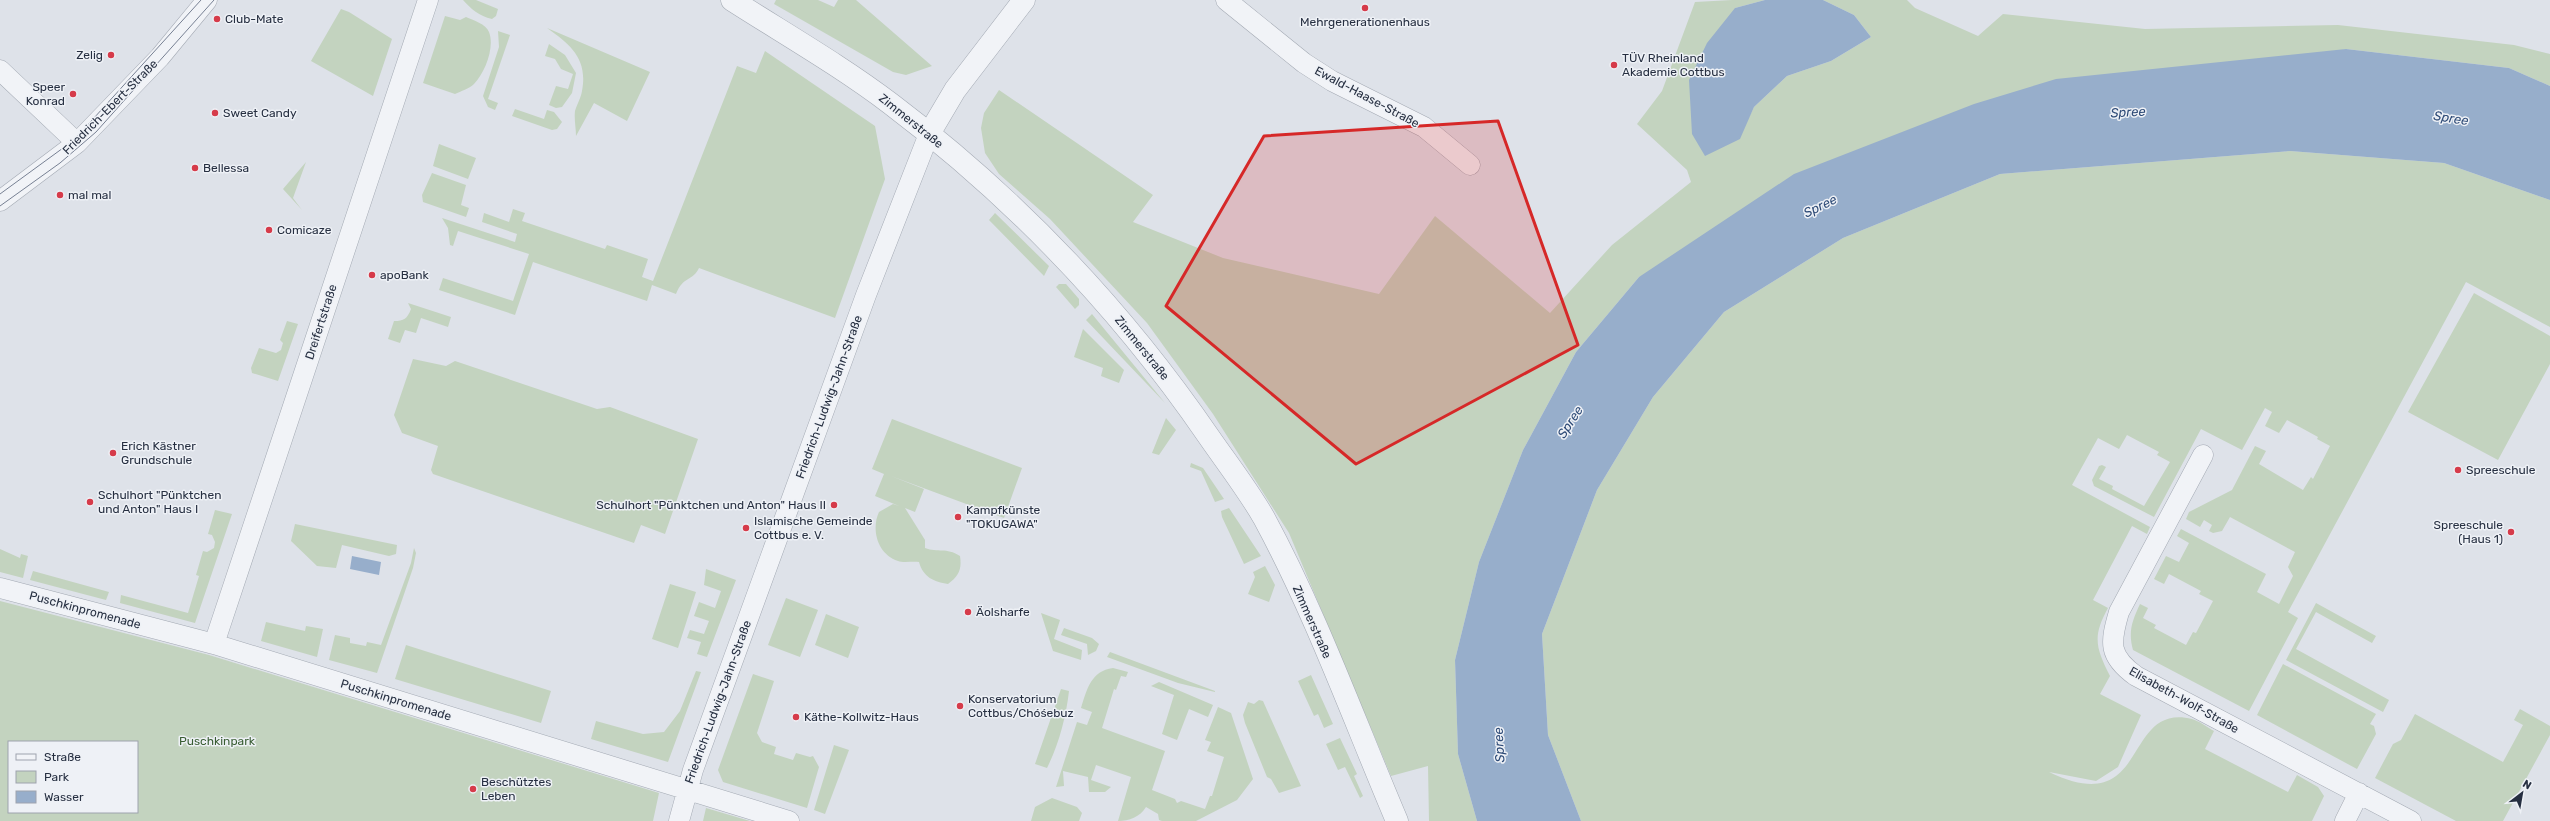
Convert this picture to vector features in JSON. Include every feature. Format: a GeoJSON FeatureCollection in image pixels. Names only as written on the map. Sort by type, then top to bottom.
{"type":"FeatureCollection","features":[{"type":"Feature","properties":{"kind":"street","name":"Friedrich-Ebert-Straße"},"geometry":{"type":"LineString","coordinates":[[0,201],[78,143],[160,57],[207,0]]}},
{"type":"Feature","properties":{"kind":"street","name":"Dreifertstraße"},"geometry":{"type":"LineString","coordinates":[[214,644],[428,0]]}},
{"type":"Feature","properties":{"kind":"street","name":"Zimmerstraße"},"geometry":{"type":"LineString","coordinates":[[732,0],[883,98],[929,134],[1018,214],[1093,288],[1140,343],[1263,516],[1308,610],[1397,821]]}},
{"type":"Feature","properties":{"kind":"street"},"geometry":{"type":"LineString","coordinates":[[929,134],[955,90],[1024,0]]}},
{"type":"Feature","properties":{"kind":"street","name":"Ewald-Haase-Straße"},"geometry":{"type":"LineString","coordinates":[[1226,0],[1304,63],[1332,81],[1424,127],[1470,165]]}},
{"type":"Feature","properties":{"kind":"street"},"geometry":{"type":"LineString","coordinates":[[0,70],[78,143]]}},
{"type":"Feature","properties":{"kind":"street","name":"Friedrich-Ludwig-Jahn-Straße"},"geometry":{"type":"LineString","coordinates":[[679,821],[686,789],[866,295],[929,134]]}},
{"type":"Feature","properties":{"kind":"street","name":"Elisabeth-Wolf-Straße"},"geometry":{"type":"LineString","coordinates":[[2203,455],[2118,612],[2112,635],[2113,652],[2123,666],[2136,676],[2411,821]]}},
{"type":"Feature","properties":{"kind":"street","name":"Puschkinpromenade"},"geometry":{"type":"LineString","coordinates":[[0,588],[214,644],[790,821]]}},
{"type":"Feature","properties":{"kind":"street"},"geometry":{"type":"LineString","coordinates":[[2345,821],[2359,793]]}},
{"type":"Feature","properties":{"kind":"highlighted area"},"geometry":{"type":"Polygon","coordinates":[[[1498,121],[1578,345],[1356,464],[1166,306],[1264,136],[1498,121]]]}},
{"type":"Feature","properties":{"kind":"green space"},"geometry":{"type":"Polygon","coordinates":[[[463,0],[476,0],[498,9],[496,16],[492,19],[483,16],[472,9],[463,0]]]}},
{"type":"Feature","properties":{"kind":"green space"},"geometry":{"type":"Polygon","coordinates":[[[776,0],[818,0],[834,7],[838,0],[856,0],[932,66],[906,75],[893,72],[774,4],[776,0]]]}},
{"type":"Feature","properties":{"kind":"green space"},"geometry":{"type":"Polygon","coordinates":[[[1765,0],[1735,8],[1747,121],[1754,107],[1787,76],[1831,61],[1871,37],[1854,15],[1823,0],[1907,0],[1915,8],[1978,36],[2003,14],[2145,29],[2338,25],[2514,45],[2550,54],[2550,86],[2509,68],[2346,49],[1639,277],[1576,352],[1523,450],[1479,562],[1455,660],[1458,754],[1477,821],[1429,821],[1428,766],[1391,776],[1289,533],[1213,414],[1147,323],[1050,219],[999,174],[985,153],[981,128],[984,113],[999,90],[1153,195],[1133,222],[1223,258],[1379,294],[1435,216],[1550,313],[1612,245],[1691,182],[1687,170],[1637,124],[1662,91],[1695,2],[1765,0]]]}},
{"type":"Feature","properties":{"kind":"green space"},"geometry":{"type":"Polygon","coordinates":[[[341,9],[349,12],[392,39],[373,96],[311,61],[341,9]]]}},
{"type":"Feature","properties":{"kind":"green space"},"geometry":{"type":"Polygon","coordinates":[[[445,16],[460,20],[466,17],[476,21],[487,29],[491,38],[488,60],[482,73],[472,86],[455,94],[423,83],[445,16]]]}},
{"type":"Feature","properties":{"kind":"green space"},"geometry":{"type":"Polygon","coordinates":[[[547,28],[650,72],[627,121],[594,103],[576,136],[575,111],[581,96],[583,80],[580,61],[570,47],[547,28]]]}},
{"type":"Feature","properties":{"kind":"green space"},"geometry":{"type":"Polygon","coordinates":[[[498,31],[510,35],[488,99],[498,103],[495,110],[488,107],[483,96],[499,47],[498,31]]]}},
{"type":"Feature","properties":{"kind":"green space"},"geometry":{"type":"Polygon","coordinates":[[[549,44],[565,55],[576,73],[572,93],[562,107],[556,108],[549,105],[556,86],[568,89],[573,74],[561,69],[555,59],[545,56],[549,44]]]}},
{"type":"Feature","properties":{"kind":"green space"},"geometry":{"type":"Polygon","coordinates":[[[765,51],[875,126],[885,179],[835,318],[699,268],[694,275],[682,284],[676,294],[652,285],[647,301],[533,262],[515,315],[439,290],[443,278],[513,301],[529,254],[458,231],[453,246],[450,245],[448,228],[442,218],[515,242],[517,234],[482,222],[484,213],[509,222],[513,209],[525,213],[522,221],[605,249],[607,245],[648,259],[642,277],[653,281],[737,66],[756,73],[765,51]]]}},
{"type":"Feature","properties":{"kind":"green space"},"geometry":{"type":"Polygon","coordinates":[[[515,109],[544,119],[547,110],[554,112],[562,122],[557,129],[552,130],[512,116],[515,109]]]}},
{"type":"Feature","properties":{"kind":"green space"},"geometry":{"type":"Polygon","coordinates":[[[439,144],[476,158],[468,179],[433,166],[439,144]]]}},
{"type":"Feature","properties":{"kind":"green space"},"geometry":{"type":"Polygon","coordinates":[[[2290,151],[2444,163],[2550,200],[2550,327],[2466,282],[2288,612],[2298,618],[2249,711],[2133,650],[2131,632],[2133,621],[2140,604],[2148,608],[2143,618],[2156,625],[2154,628],[2186,645],[2193,632],[2196,633],[2213,601],[2199,594],[2201,591],[2169,574],[2164,584],[2154,579],[2166,556],[2179,562],[2189,543],[2177,536],[2181,529],[2266,574],[2257,592],[2279,604],[2293,576],[2288,567],[2295,552],[2230,517],[2222,531],[2213,533],[2209,531],[2212,525],[2204,520],[2200,527],[2186,519],[2189,512],[2232,490],[2255,446],[2266,451],[2259,464],[2303,490],[2311,477],[2313,479],[2330,446],[2317,439],[2318,437],[2287,420],[2279,433],[2265,426],[2272,412],[2265,408],[2242,450],[2201,429],[2154,517],[2094,486],[2092,480],[2099,466],[2102,465],[2106,467],[2099,479],[2113,486],[2112,489],[2144,506],[2170,462],[2157,455],[2159,452],[2127,435],[2119,449],[2098,438],[2072,485],[2150,527],[2147,534],[2132,526],[2093,600],[2108,608],[2100,627],[2098,642],[2099,650],[2110,676],[2100,694],[2141,715],[2118,767],[2096,781],[2049,772],[2082,783],[2104,782],[2120,772],[2154,727],[2170,718],[2192,719],[2214,731],[2205,749],[2288,792],[2297,775],[2318,787],[2324,796],[2312,821],[1581,821],[1548,735],[1542,634],[1597,490],[1653,397],[1724,312],[1843,238],[2000,174],[2290,151]]]}},
{"type":"Feature","properties":{"kind":"green space"},"geometry":{"type":"Polygon","coordinates":[[[306,162],[293,198],[302,210],[283,189],[306,162]]]}},
{"type":"Feature","properties":{"kind":"green space"},"geometry":{"type":"Polygon","coordinates":[[[432,173],[466,185],[461,205],[469,208],[466,217],[423,202],[422,195],[432,173]]]}},
{"type":"Feature","properties":{"kind":"green space"},"geometry":{"type":"Polygon","coordinates":[[[995,213],[1049,266],[1044,276],[989,220],[995,213]]]}},
{"type":"Feature","properties":{"kind":"green space"},"geometry":{"type":"Polygon","coordinates":[[[1059,284],[1066,284],[1079,299],[1079,305],[1075,309],[1056,287],[1059,284]]]}},
{"type":"Feature","properties":{"kind":"green space"},"geometry":{"type":"Polygon","coordinates":[[[2474,293],[2550,336],[2550,364],[2498,460],[2408,412],[2474,293]]]}},
{"type":"Feature","properties":{"kind":"green space"},"geometry":{"type":"Polygon","coordinates":[[[408,303],[451,317],[448,327],[421,318],[416,333],[405,330],[400,343],[388,339],[394,321],[403,320],[408,315],[411,309],[408,303]]]}},
{"type":"Feature","properties":{"kind":"green space"},"geometry":{"type":"Polygon","coordinates":[[[1092,314],[1165,403],[1086,320],[1092,314]]]}},
{"type":"Feature","properties":{"kind":"green space"},"geometry":{"type":"Polygon","coordinates":[[[287,321],[298,324],[278,381],[252,373],[251,368],[259,348],[276,353],[281,350],[283,343],[280,340],[287,321]]]}},
{"type":"Feature","properties":{"kind":"green space"},"geometry":{"type":"Polygon","coordinates":[[[1083,329],[1124,370],[1119,383],[1101,376],[1103,368],[1074,357],[1083,329]]]}},
{"type":"Feature","properties":{"kind":"green space"},"geometry":{"type":"Polygon","coordinates":[[[413,359],[446,366],[455,361],[597,409],[610,407],[698,439],[665,534],[641,525],[634,543],[433,474],[431,470],[438,446],[402,433],[394,415],[413,359]]]}},
{"type":"Feature","properties":{"kind":"green space"},"geometry":{"type":"Polygon","coordinates":[[[1166,418],[1176,430],[1159,455],[1152,453],[1166,418]]]}},
{"type":"Feature","properties":{"kind":"green space"},"geometry":{"type":"Polygon","coordinates":[[[892,419],[1022,468],[1004,518],[891,476],[924,489],[915,512],[905,508],[925,540],[925,548],[955,553],[960,556],[961,565],[959,572],[948,584],[938,582],[926,575],[919,562],[900,562],[891,558],[885,553],[878,540],[876,526],[879,512],[893,504],[899,506],[875,496],[884,474],[872,469],[892,419]]]}},
{"type":"Feature","properties":{"kind":"green space"},"geometry":{"type":"Polygon","coordinates":[[[1191,463],[1203,468],[1224,499],[1215,502],[1201,471],[1190,467],[1191,463]]]}},
{"type":"Feature","properties":{"kind":"green space"},"geometry":{"type":"Polygon","coordinates":[[[1229,508],[1261,556],[1244,564],[1222,517],[1221,511],[1229,508]]]}},
{"type":"Feature","properties":{"kind":"green space"},"geometry":{"type":"Polygon","coordinates":[[[215,510],[232,514],[195,623],[120,603],[121,595],[188,613],[199,576],[196,575],[203,551],[207,552],[214,548],[215,542],[212,535],[208,534],[215,510]]]}},
{"type":"Feature","properties":{"kind":"green space"},"geometry":{"type":"Polygon","coordinates":[[[295,524],[397,545],[396,554],[389,556],[342,545],[336,568],[317,566],[291,541],[295,524]]]}},
{"type":"Feature","properties":{"kind":"green space"},"geometry":{"type":"Polygon","coordinates":[[[414,548],[416,553],[413,568],[377,673],[329,660],[335,635],[350,638],[350,643],[366,646],[367,642],[381,645],[411,563],[414,548]]]}},
{"type":"Feature","properties":{"kind":"green space"},"geometry":{"type":"Polygon","coordinates":[[[0,549],[20,558],[21,554],[28,556],[23,578],[0,572],[0,549]]]}},
{"type":"Feature","properties":{"kind":"green space"},"geometry":{"type":"Polygon","coordinates":[[[1265,566],[1275,585],[1269,602],[1248,594],[1255,577],[1253,572],[1265,566]]]}},
{"type":"Feature","properties":{"kind":"green space"},"geometry":{"type":"Polygon","coordinates":[[[706,569],[736,580],[707,657],[697,654],[701,642],[687,638],[690,630],[704,634],[709,621],[694,616],[699,602],[715,608],[721,591],[704,585],[706,569]]]}},
{"type":"Feature","properties":{"kind":"green space"},"geometry":{"type":"Polygon","coordinates":[[[33,571],[109,592],[106,600],[30,580],[33,571]]]}},
{"type":"Feature","properties":{"kind":"green space"},"geometry":{"type":"Polygon","coordinates":[[[670,584],[696,592],[678,648],[652,639],[670,584]]]}},
{"type":"Feature","properties":{"kind":"green space"},"geometry":{"type":"Polygon","coordinates":[[[786,598],[818,610],[800,657],[768,645],[786,598]]]}},
{"type":"Feature","properties":{"kind":"green space","name":"Puschkinpark"},"geometry":{"type":"Polygon","coordinates":[[[0,601],[209,655],[659,793],[653,821],[0,821],[0,601]]]}},
{"type":"Feature","properties":{"kind":"green space"},"geometry":{"type":"Polygon","coordinates":[[[2316,603],[2376,636],[2372,643],[2316,612],[2296,649],[2389,700],[2383,712],[2286,660],[2316,603]]]}},
{"type":"Feature","properties":{"kind":"green space"},"geometry":{"type":"Polygon","coordinates":[[[1041,613],[1060,620],[1054,639],[1082,650],[1081,660],[1053,651],[1041,613]]]}},
{"type":"Feature","properties":{"kind":"green space"},"geometry":{"type":"Polygon","coordinates":[[[826,614],[859,627],[848,658],[815,645],[826,614]]]}},
{"type":"Feature","properties":{"kind":"green space"},"geometry":{"type":"Polygon","coordinates":[[[266,622],[305,631],[306,626],[323,629],[317,657],[261,641],[266,622]]]}},
{"type":"Feature","properties":{"kind":"green space"},"geometry":{"type":"Polygon","coordinates":[[[1064,628],[1092,638],[1099,644],[1096,651],[1088,655],[1087,644],[1061,635],[1064,628]]]}},
{"type":"Feature","properties":{"kind":"green space"},"geometry":{"type":"Polygon","coordinates":[[[406,645],[551,691],[541,723],[395,679],[406,645]]]}},
{"type":"Feature","properties":{"kind":"green space"},"geometry":{"type":"Polygon","coordinates":[[[1110,652],[1215,692],[1178,683],[1107,657],[1110,652]]]}},
{"type":"Feature","properties":{"kind":"green space"},"geometry":{"type":"Polygon","coordinates":[[[2283,664],[2376,714],[2370,724],[2374,726],[2376,734],[2357,769],[2257,715],[2283,664]]]}},
{"type":"Feature","properties":{"kind":"green space"},"geometry":{"type":"Polygon","coordinates":[[[1113,668],[1128,672],[1126,677],[1121,676],[1116,690],[1114,689],[1102,728],[1165,751],[1152,790],[1175,799],[1177,803],[1181,801],[1205,809],[1210,796],[1212,796],[1224,757],[1207,751],[1211,742],[1205,740],[1218,707],[1231,713],[1253,779],[1237,800],[1196,821],[1162,821],[1159,820],[1158,814],[1146,807],[1134,818],[1118,821],[1131,777],[1096,765],[1091,780],[1111,787],[1105,792],[1089,792],[1088,777],[1063,771],[1064,786],[1056,787],[1077,722],[1087,725],[1092,712],[1081,708],[1085,694],[1095,677],[1106,670],[1113,668]]]}},
{"type":"Feature","properties":{"kind":"green space"},"geometry":{"type":"Polygon","coordinates":[[[696,671],[701,672],[668,762],[591,739],[596,721],[643,734],[664,732],[680,711],[696,671]]]}},
{"type":"Feature","properties":{"kind":"green space"},"geometry":{"type":"Polygon","coordinates":[[[753,674],[774,681],[757,733],[762,742],[776,747],[774,754],[793,760],[796,753],[810,757],[813,756],[819,767],[807,808],[723,782],[718,770],[753,674]]]}},
{"type":"Feature","properties":{"kind":"green space"},"geometry":{"type":"Polygon","coordinates":[[[1311,675],[1333,724],[1324,728],[1318,714],[1314,716],[1298,681],[1311,675]]]}},
{"type":"Feature","properties":{"kind":"green space"},"geometry":{"type":"Polygon","coordinates":[[[1159,682],[1213,705],[1208,717],[1189,709],[1177,740],[1162,734],[1174,695],[1151,686],[1159,682]]]}},
{"type":"Feature","properties":{"kind":"green space"},"geometry":{"type":"Polygon","coordinates":[[[1061,689],[1069,691],[1066,711],[1058,740],[1047,768],[1035,764],[1061,689]]]}},
{"type":"Feature","properties":{"kind":"green space"},"geometry":{"type":"Polygon","coordinates":[[[1259,700],[1263,701],[1301,786],[1279,793],[1271,779],[1267,777],[1243,715],[1248,702],[1254,704],[1259,700]]]}},
{"type":"Feature","properties":{"kind":"green space"},"geometry":{"type":"Polygon","coordinates":[[[2520,709],[2550,726],[2550,735],[2503,821],[2456,821],[2375,778],[2393,744],[2401,740],[2415,714],[2503,762],[2523,725],[2514,720],[2520,709]]]}},
{"type":"Feature","properties":{"kind":"green space"},"geometry":{"type":"Polygon","coordinates":[[[1340,738],[1357,774],[1354,776],[1363,796],[1360,798],[1345,767],[1338,770],[1326,744],[1340,738]]]}},
{"type":"Feature","properties":{"kind":"green space"},"geometry":{"type":"Polygon","coordinates":[[[834,745],[849,750],[825,814],[814,810],[834,745]]]}},
{"type":"Feature","properties":{"kind":"green space"},"geometry":{"type":"Polygon","coordinates":[[[1052,798],[1077,807],[1082,813],[1079,821],[1031,821],[1035,807],[1052,798]]]}},
{"type":"Feature","properties":{"kind":"green space"},"geometry":{"type":"Polygon","coordinates":[[[706,808],[750,821],[703,821],[706,808]]]}},
{"type":"Feature","properties":{"kind":"water"},"geometry":{"type":"Polygon","coordinates":[[[1765,0],[1823,0],[1854,15],[1871,37],[1831,61],[1787,76],[1754,107],[1740,139],[1705,156],[1692,134],[1689,80],[1707,43],[1735,8],[1765,0]]]}},
{"type":"Feature","properties":{"kind":"water","name":"Spree"},"geometry":{"type":"Polygon","coordinates":[[[2346,49],[2509,68],[2550,86],[2550,200],[2444,163],[2290,151],[2000,174],[1843,238],[1724,312],[1653,397],[1597,490],[1542,634],[1548,735],[1581,821],[1477,821],[1458,754],[1455,660],[1479,562],[1523,450],[1576,352],[1639,277],[1794,174],[1974,104],[2056,79],[2346,49]]]}},
{"type":"Feature","properties":{"kind":"water"},"geometry":{"type":"Polygon","coordinates":[[[352,556],[381,562],[379,575],[350,569],[352,556]]]}},
{"type":"Feature","properties":{"kind":"tram line"},"geometry":{"type":"LineString","coordinates":[[0,194],[74,140],[201,0]]}},
{"type":"Feature","properties":{"kind":"tram line"},"geometry":{"type":"LineString","coordinates":[[0,206],[60,163],[96,132],[214,0]]}},
{"type":"Feature","properties":{"kind":"place","name":"Mehrgenerationenhaus"},"geometry":{"type":"Point","coordinates":[1365,8]}},
{"type":"Feature","properties":{"kind":"place","name":"Club-Mate"},"geometry":{"type":"Point","coordinates":[217,19]}},
{"type":"Feature","properties":{"kind":"place","name":"Zelig"},"geometry":{"type":"Point","coordinates":[111,55]}},
{"type":"Feature","properties":{"kind":"place","name":"TÜV Rheinland Akademie Cottbus"},"geometry":{"type":"Point","coordinates":[1614,65]}},
{"type":"Feature","properties":{"kind":"place","name":"Speer Konrad"},"geometry":{"type":"Point","coordinates":[73,94]}},
{"type":"Feature","properties":{"kind":"place","name":"Sweet Candy"},"geometry":{"type":"Point","coordinates":[215,113]}},
{"type":"Feature","properties":{"kind":"place","name":"Bellessa"},"geometry":{"type":"Point","coordinates":[195,168]}},
{"type":"Feature","properties":{"kind":"place","name":"mal mal"},"geometry":{"type":"Point","coordinates":[60,195]}},
{"type":"Feature","properties":{"kind":"place","name":"Comicaze"},"geometry":{"type":"Point","coordinates":[269,230]}},
{"type":"Feature","properties":{"kind":"place","name":"apoBank"},"geometry":{"type":"Point","coordinates":[372,275]}},
{"type":"Feature","properties":{"kind":"place","name":"Erich Kästner Grundschule"},"geometry":{"type":"Point","coordinates":[113,453]}},
{"type":"Feature","properties":{"kind":"place","name":"Spreeschule"},"geometry":{"type":"Point","coordinates":[2458,470]}},
{"type":"Feature","properties":{"kind":"place","name":"Schulhort \"Pünktchen und Anton\" Haus I"},"geometry":{"type":"Point","coordinates":[90,502]}},
{"type":"Feature","properties":{"kind":"place","name":"Schulhort \"Pünktchen und Anton\" Haus II"},"geometry":{"type":"Point","coordinates":[834,505]}},
{"type":"Feature","properties":{"kind":"place","name":"Kampfkünste \"TOKUGAWA\""},"geometry":{"type":"Point","coordinates":[958,517]}},
{"type":"Feature","properties":{"kind":"place","name":"Islamische Gemeinde Cottbus e. V."},"geometry":{"type":"Point","coordinates":[746,528]}},
{"type":"Feature","properties":{"kind":"place","name":"Spreeschule (Haus 1)"},"geometry":{"type":"Point","coordinates":[2511,532]}},
{"type":"Feature","properties":{"kind":"place","name":"Äolsharfe"},"geometry":{"type":"Point","coordinates":[968,612]}},
{"type":"Feature","properties":{"kind":"place","name":"Konservatorium Cottbus/Chóśebuz"},"geometry":{"type":"Point","coordinates":[960,706]}},
{"type":"Feature","properties":{"kind":"place","name":"Käthe-Kollwitz-Haus"},"geometry":{"type":"Point","coordinates":[796,717]}},
{"type":"Feature","properties":{"kind":"place","name":"Beschütztes Leben"},"geometry":{"type":"Point","coordinates":[473,789]}}]}
